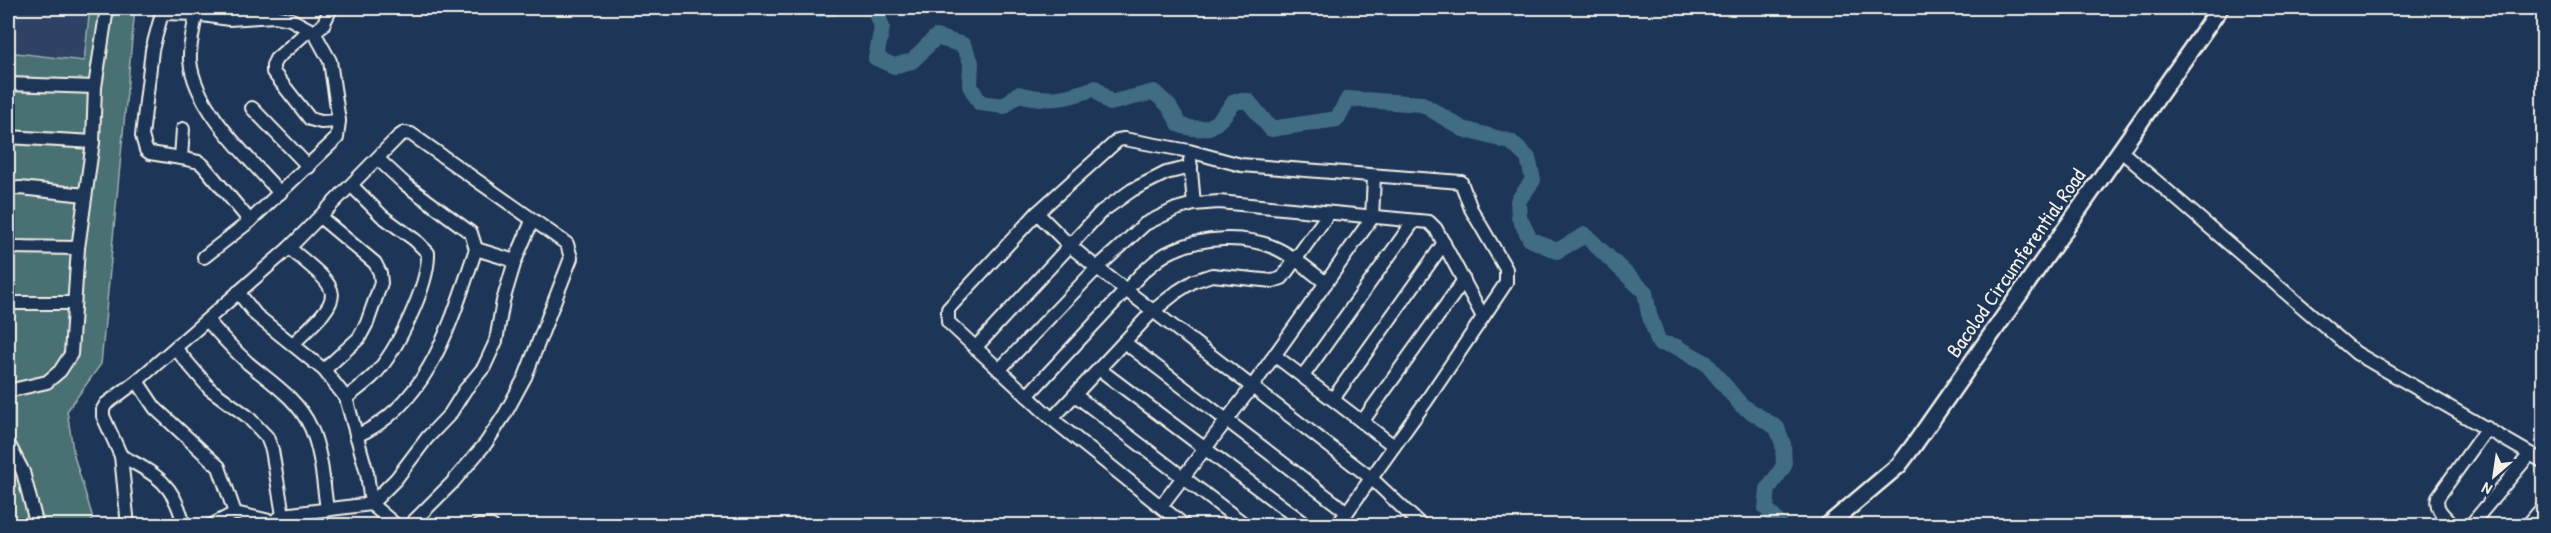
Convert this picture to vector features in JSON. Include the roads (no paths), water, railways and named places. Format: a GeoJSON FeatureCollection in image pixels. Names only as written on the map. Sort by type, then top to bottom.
{"type":"FeatureCollection","features":[{"type":"Feature","properties":{"kind":"main road","name":"Bacolod Circumferential Road"},"geometry":{"type":"LineString","coordinates":[[1827,525],[1899,465],[2220,8]]}},
{"type":"Feature","properties":{"kind":"street"},"geometry":{"type":"LineString","coordinates":[[8,391],[47,382],[60,371],[71,354],[78,248],[93,142],[95,87],[106,8]]}},
{"type":"Feature","properties":{"kind":"street"},"geometry":{"type":"LineString","coordinates":[[331,8],[323,25],[311,31],[276,59],[273,72],[310,119],[321,122],[339,121]]}},
{"type":"Feature","properties":{"kind":"street"},"geometry":{"type":"LineString","coordinates":[[204,257],[250,221],[337,138],[339,121],[330,62],[311,31],[290,19],[275,16],[229,20],[196,14],[162,13],[152,50],[145,105],[142,136],[146,150],[160,156],[199,162],[250,221]]}},
{"type":"Feature","properties":{"kind":"street"},"geometry":{"type":"LineString","coordinates":[[196,14],[190,59],[198,89],[223,129],[280,193]]}},
{"type":"Feature","properties":{"kind":"street"},"geometry":{"type":"LineString","coordinates":[[8,84],[95,87]]}},
{"type":"Feature","properties":{"kind":"street"},"geometry":{"type":"LineString","coordinates":[[252,108],[309,167]]}},
{"type":"Feature","properties":{"kind":"street"},"geometry":{"type":"LineString","coordinates":[[180,158],[183,129]]}},
{"type":"Feature","properties":{"kind":"street"},"geometry":{"type":"LineString","coordinates":[[128,525],[121,456],[103,409],[289,248],[404,133],[411,134],[567,244],[571,258],[525,377],[486,444],[452,483],[409,525]]}},
{"type":"Feature","properties":{"kind":"street"},"geometry":{"type":"LineString","coordinates":[[8,137],[93,142]]}},
{"type":"Feature","properties":{"kind":"street"},"geometry":{"type":"LineString","coordinates":[[1185,525],[1052,419],[948,322],[948,309],[1037,213],[1118,140],[1124,139],[1189,151],[1241,165],[1461,183],[1471,209],[1506,269],[1506,283],[1337,525]]}},
{"type":"Feature","properties":{"kind":"street"},"geometry":{"type":"LineString","coordinates":[[1189,151],[1194,204]]}},
{"type":"Feature","properties":{"kind":"street"},"geometry":{"type":"LineString","coordinates":[[2121,151],[2356,353],[2544,462]]}},
{"type":"Feature","properties":{"kind":"street"},"geometry":{"type":"LineString","coordinates":[[356,436],[375,428],[391,416],[420,381],[440,349],[476,249],[471,233],[405,184],[378,159]]}},
{"type":"Feature","properties":{"kind":"street"},"geometry":{"type":"LineString","coordinates":[[975,348],[1101,212],[1132,190],[1166,173],[1191,167]]}},
{"type":"Feature","properties":{"kind":"street"},"geometry":{"type":"LineString","coordinates":[[1161,506],[1252,387],[1372,218],[1374,177]]}},
{"type":"Feature","properties":{"kind":"street"},"geometry":{"type":"LineString","coordinates":[[346,398],[374,375],[387,358],[404,330],[428,265],[428,253],[415,240],[381,216],[352,186]]}},
{"type":"Feature","properties":{"kind":"street"},"geometry":{"type":"LineString","coordinates":[[8,189],[20,188],[86,195]]}},
{"type":"Feature","properties":{"kind":"street"},"geometry":{"type":"LineString","coordinates":[[999,370],[1097,268],[1145,224],[1176,209],[1194,204],[1219,202],[1432,224],[1483,317]]}},
{"type":"Feature","properties":{"kind":"street"},"geometry":{"type":"LineString","coordinates":[[1037,213],[1069,245],[1097,268],[1371,478],[1422,525]]}},
{"type":"Feature","properties":{"kind":"street"},"geometry":{"type":"LineString","coordinates":[[1052,419],[1153,311],[1194,281],[1212,275],[1273,281],[1282,278],[1329,213]]}},
{"type":"Feature","properties":{"kind":"street"},"geometry":{"type":"LineString","coordinates":[[320,217],[375,263],[380,273],[381,283],[359,338],[324,370]]}},
{"type":"Feature","properties":{"kind":"street"},"geometry":{"type":"LineString","coordinates":[[210,525],[234,513],[278,521],[327,509],[371,504],[396,479],[427,438],[450,414],[465,390],[484,367],[495,341],[503,301],[515,261],[532,220]]}},
{"type":"Feature","properties":{"kind":"street"},"geometry":{"type":"LineString","coordinates":[[1303,376],[1414,221]]}},
{"type":"Feature","properties":{"kind":"street"},"geometry":{"type":"LineString","coordinates":[[1027,396],[1160,257],[1194,243],[1236,240],[1270,246],[1296,261],[1326,283]]}},
{"type":"Feature","properties":{"kind":"street"},"geometry":{"type":"LineString","coordinates":[[1334,399],[1444,243]]}},
{"type":"Feature","properties":{"kind":"street"},"geometry":{"type":"LineString","coordinates":[[8,247],[78,248]]}},
{"type":"Feature","properties":{"kind":"street"},"geometry":{"type":"LineString","coordinates":[[289,248],[330,283],[333,294],[326,312],[293,344]]}},
{"type":"Feature","properties":{"kind":"street"},"geometry":{"type":"LineString","coordinates":[[476,249],[515,261]]}},
{"type":"Feature","properties":{"kind":"street"},"geometry":{"type":"LineString","coordinates":[[1362,422],[1464,280]]}},
{"type":"Feature","properties":{"kind":"street"},"geometry":{"type":"LineString","coordinates":[[238,292],[256,315],[324,370],[346,398],[367,473],[371,504],[397,525]]}},
{"type":"Feature","properties":{"kind":"street"},"geometry":{"type":"LineString","coordinates":[[8,303],[74,303]]}},
{"type":"Feature","properties":{"kind":"street"},"geometry":{"type":"LineString","coordinates":[[207,320],[231,347],[285,392],[301,410],[318,446],[327,509]]}},
{"type":"Feature","properties":{"kind":"street"},"geometry":{"type":"LineString","coordinates":[[1124,342],[1347,512]]}},
{"type":"Feature","properties":{"kind":"street"},"geometry":{"type":"LineString","coordinates":[[175,348],[210,389],[259,427],[267,437],[272,450],[278,521]]}},
{"type":"Feature","properties":{"kind":"street"},"geometry":{"type":"LineString","coordinates":[[1274,355],[1394,446]]}},
{"type":"Feature","properties":{"kind":"street"},"geometry":{"type":"LineString","coordinates":[[1099,369],[1203,449],[1308,525]]}},
{"type":"Feature","properties":{"kind":"street"},"geometry":{"type":"LineString","coordinates":[[137,381],[156,408],[219,467],[234,513]]}},
{"type":"Feature","properties":{"kind":"street"},"geometry":{"type":"LineString","coordinates":[[1074,395],[1246,525]]}},
{"type":"Feature","properties":{"kind":"street"},"geometry":{"type":"LineString","coordinates":[[2454,525],[2438,509],[2436,504],[2438,497],[2487,428]]}},
{"type":"Feature","properties":{"kind":"street"},"geometry":{"type":"LineString","coordinates":[[8,443],[23,472],[37,525]]}},
{"type":"Feature","properties":{"kind":"street"},"geometry":{"type":"LineString","coordinates":[[2470,525],[2530,454]]}},
{"type":"Feature","properties":{"kind":"street"},"geometry":{"type":"LineString","coordinates":[[121,456],[141,467],[175,495],[184,525]]}},
{"type":"Feature","properties":{"kind":"street"},"geometry":{"type":"LineString","coordinates":[[2527,525],[2544,506]]}},
{"type":"Feature","properties":{"kind":"street"},"geometry":{"type":"LineString","coordinates":[[478,525],[492,525]]}},
{"type":"Feature","properties":{"kind":"waterway"},"geometry":{"type":"LineString","coordinates":[[818,8],[832,8]]}},
{"type":"Feature","properties":{"kind":"waterway"},"geometry":{"type":"LineString","coordinates":[[875,8],[882,27],[876,58],[894,66],[912,61],[936,37],[963,45],[971,62],[970,86],[980,103],[1004,106],[1018,94],[1049,99],[1075,95],[1095,88],[1110,103],[1154,92],[1169,106],[1180,125],[1199,129],[1218,121],[1235,101],[1248,101],[1271,129],[1337,119],[1348,99],[1422,104],[1463,129],[1511,142],[1528,158],[1533,180],[1518,201],[1519,217],[1530,239],[1557,251],[1585,235],[1645,292],[1649,314],[1659,343],[1675,346],[1706,363],[1741,405],[1777,428],[1783,444],[1784,466],[1768,489],[1766,508],[1781,526]]}}]}
